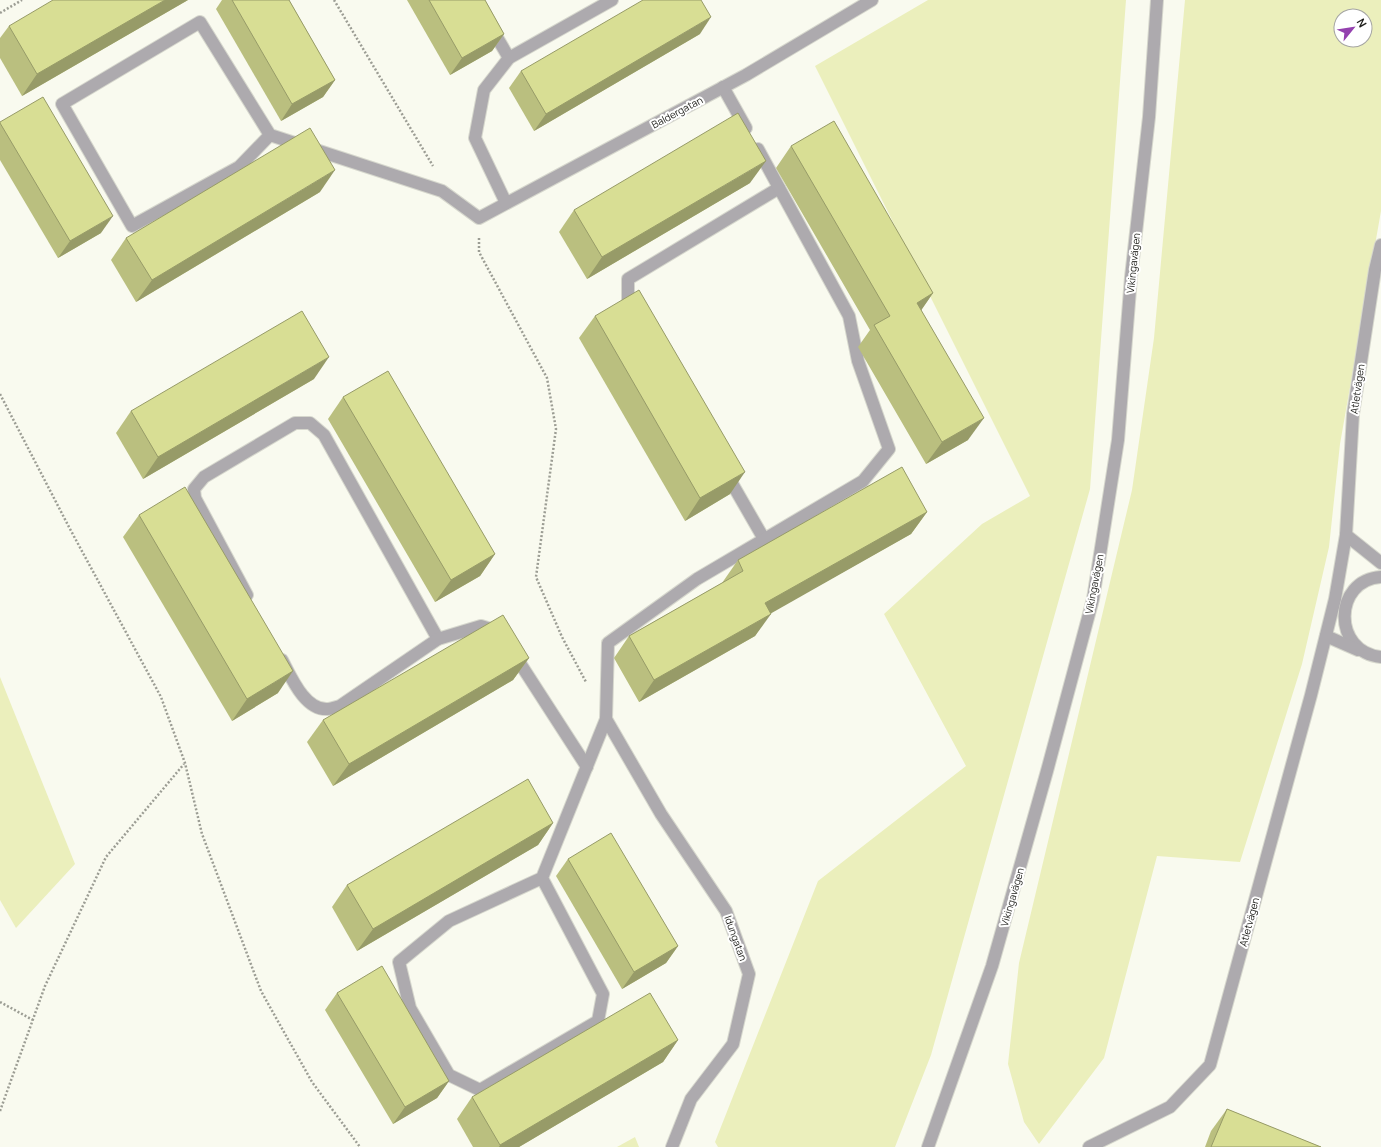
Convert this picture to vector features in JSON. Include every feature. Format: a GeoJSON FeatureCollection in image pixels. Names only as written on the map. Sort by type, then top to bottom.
{"type":"FeatureCollection","features":[{"type":"Feature","properties":{"kind":"street"},"geometry":{"type":"LineString","coordinates":[[475,0],[509,58]]}},
{"type":"Feature","properties":{"kind":"street"},"geometry":{"type":"LineString","coordinates":[[506,203],[475,138],[484,90],[509,58],[612,0]]}},
{"type":"Feature","properties":{"kind":"street","name":"Baldergatan"},"geometry":{"type":"LineString","coordinates":[[479,218],[723,87],[872,0]]}},
{"type":"Feature","properties":{"kind":"street","name":"Vikingavägen"},"geometry":{"type":"LineString","coordinates":[[928,1147],[992,966],[1047,771],[1093,599],[1118,440],[1131,278],[1149,117],[1157,0]]}},
{"type":"Feature","properties":{"kind":"street"},"geometry":{"type":"LineString","coordinates":[[270,135],[239,167],[132,226],[62,104],[200,22],[270,135],[442,191],[479,218]]}},
{"type":"Feature","properties":{"kind":"street"},"geometry":{"type":"LineString","coordinates":[[542,878],[603,994],[598,1021],[480,1090],[449,1074],[410,1008],[399,962],[449,921],[542,878],[606,719],[608,643],[697,579],[863,481],[889,449],[858,361],[849,316],[723,87]]}},
{"type":"Feature","properties":{"kind":"street"},"geometry":{"type":"LineString","coordinates":[[640,323],[628,303],[628,279],[779,188]]}},
{"type":"Feature","properties":{"kind":"street","name":"Atletvägen"},"geometry":{"type":"LineString","coordinates":[[1089,1147],[1170,1107],[1210,1065],[1309,702],[1335,599],[1346,535],[1353,414],[1375,270],[1381,245]]}},
{"type":"Feature","properties":{"kind":"street"},"geometry":{"type":"LineString","coordinates":[[251,602],[195,498],[194,490],[204,477],[295,423],[310,423],[324,435],[438,638]]}},
{"type":"Feature","properties":{"kind":"street"},"geometry":{"type":"LineString","coordinates":[[722,465],[764,539]]}},
{"type":"Feature","properties":{"kind":"street"},"geometry":{"type":"LineString","coordinates":[[1346,535],[1381,563]]}},
{"type":"Feature","properties":{"kind":"street"},"geometry":{"type":"LineString","coordinates":[[1377,657],[1362,651],[1352,642],[1346,630],[1344,616],[1346,604],[1353,592],[1363,583],[1381,577]]}},
{"type":"Feature","properties":{"kind":"street"},"geometry":{"type":"LineString","coordinates":[[277,651],[300,692],[314,706],[327,709],[340,706],[438,638],[481,626],[496,630],[507,643],[587,767]]}},
{"type":"Feature","properties":{"kind":"street"},"geometry":{"type":"LineString","coordinates":[[1326,636],[1377,657]]}},
{"type":"Feature","properties":{"kind":"street","name":"Idungatan"},"geometry":{"type":"LineString","coordinates":[[606,719],[661,814],[726,911],[749,974],[733,1044],[691,1099],[672,1147]]}},
{"type":"Feature","properties":{"kind":"path"},"geometry":{"type":"LineString","coordinates":[[0,13],[22,0]]}},
{"type":"Feature","properties":{"kind":"path"},"geometry":{"type":"LineString","coordinates":[[334,0],[436,170]]}},
{"type":"Feature","properties":{"kind":"path"},"geometry":{"type":"LineString","coordinates":[[479,218],[478,252],[547,378],[556,429],[536,578],[562,637],[588,685]]}},
{"type":"Feature","properties":{"kind":"path"},"geometry":{"type":"LineString","coordinates":[[0,394],[70,529],[161,697],[185,763],[202,834],[261,991],[312,1082],[360,1147]]}},
{"type":"Feature","properties":{"kind":"path"},"geometry":{"type":"LineString","coordinates":[[0,1111],[45,986],[106,857],[185,763]]}},
{"type":"Feature","properties":{"kind":"path"},"geometry":{"type":"LineString","coordinates":[[0,1002],[33,1020]]}},
{"type":"Feature","properties":{"kind":"green space"},"geometry":{"type":"Polygon","coordinates":[[[928,0],[1126,0],[1090,489],[931,1055],[895,1147],[718,1147],[715,1142],[818,881],[966,766],[884,614],[982,524],[1030,496],[815,66],[928,0]]]}},
{"type":"Feature","properties":{"kind":"green space"},"geometry":{"type":"Polygon","coordinates":[[[1185,0],[1381,0],[1381,211],[1340,444],[1329,547],[1302,664],[1240,862],[1157,856],[1104,1058],[1039,1144],[1024,1122],[1008,1064],[1019,963],[1132,490],[1154,338],[1185,0]]]}},
{"type":"Feature","properties":{"kind":"green space"},"geometry":{"type":"Polygon","coordinates":[[[0,677],[75,864],[16,928],[0,900],[0,677]]]}},
{"type":"Feature","properties":{"kind":"green space"},"geometry":{"type":"Polygon","coordinates":[[[635,1137],[639,1147],[617,1147],[635,1137]]]}},
{"type":"Feature","properties":{"kind":"building"},"geometry":{"type":"Polygon","coordinates":[[[53,0],[165,0],[37,74],[9,26],[53,0]]]}},
{"type":"Feature","properties":{"kind":"building"},"geometry":{"type":"Polygon","coordinates":[[[232,0],[289,0],[335,80],[292,104],[232,0]]]}},
{"type":"Feature","properties":{"kind":"building"},"geometry":{"type":"Polygon","coordinates":[[[429,0],[485,0],[504,34],[462,58],[429,0]]]}},
{"type":"Feature","properties":{"kind":"building"},"geometry":{"type":"Polygon","coordinates":[[[643,0],[701,0],[711,17],[546,114],[521,71],[643,0]]]}},
{"type":"Feature","properties":{"kind":"building"},"geometry":{"type":"Polygon","coordinates":[[[43,97],[113,216],[70,241],[0,123],[43,97]]]}},
{"type":"Feature","properties":{"kind":"building"},"geometry":{"type":"Polygon","coordinates":[[[738,113],[766,161],[602,257],[574,210],[738,113]]]}},
{"type":"Feature","properties":{"kind":"building"},"geometry":{"type":"Polygon","coordinates":[[[834,121],[933,293],[917,303],[984,418],[942,442],[874,325],[890,316],[791,146],[834,121]]]}},
{"type":"Feature","properties":{"kind":"building"},"geometry":{"type":"Polygon","coordinates":[[[310,128],[335,170],[152,280],[126,238],[310,128]]]}},
{"type":"Feature","properties":{"kind":"building"},"geometry":{"type":"Polygon","coordinates":[[[639,290],[745,472],[700,498],[595,316],[639,290]]]}},
{"type":"Feature","properties":{"kind":"building"},"geometry":{"type":"Polygon","coordinates":[[[302,311],[329,357],[158,457],[131,411],[302,311]]]}},
{"type":"Feature","properties":{"kind":"building"},"geometry":{"type":"Polygon","coordinates":[[[388,371],[495,554],[451,580],[343,397],[388,371]]]}},
{"type":"Feature","properties":{"kind":"building"},"geometry":{"type":"Polygon","coordinates":[[[902,467],[927,512],[765,603],[771,614],[654,680],[629,636],[743,571],[738,560],[902,467]]]}},
{"type":"Feature","properties":{"kind":"building"},"geometry":{"type":"Polygon","coordinates":[[[185,487],[293,671],[247,699],[139,515],[185,487]]]}},
{"type":"Feature","properties":{"kind":"building"},"geometry":{"type":"Polygon","coordinates":[[[503,615],[529,658],[349,764],[323,720],[503,615]]]}},
{"type":"Feature","properties":{"kind":"building"},"geometry":{"type":"Polygon","coordinates":[[[528,779],[553,823],[373,929],[347,885],[528,779]]]}},
{"type":"Feature","properties":{"kind":"building"},"geometry":{"type":"Polygon","coordinates":[[[611,833],[678,946],[634,972],[568,859],[611,833]]]}},
{"type":"Feature","properties":{"kind":"building"},"geometry":{"type":"Polygon","coordinates":[[[382,966],[449,1081],[405,1107],[337,993],[382,966]]]}},
{"type":"Feature","properties":{"kind":"building"},"geometry":{"type":"Polygon","coordinates":[[[650,993],[678,1040],[500,1145],[472,1097],[650,993]]]}},
{"type":"Feature","properties":{"kind":"building"},"geometry":{"type":"Polygon","coordinates":[[[1227,1109],[1321,1147],[1211,1147],[1227,1109]]]}}]}
